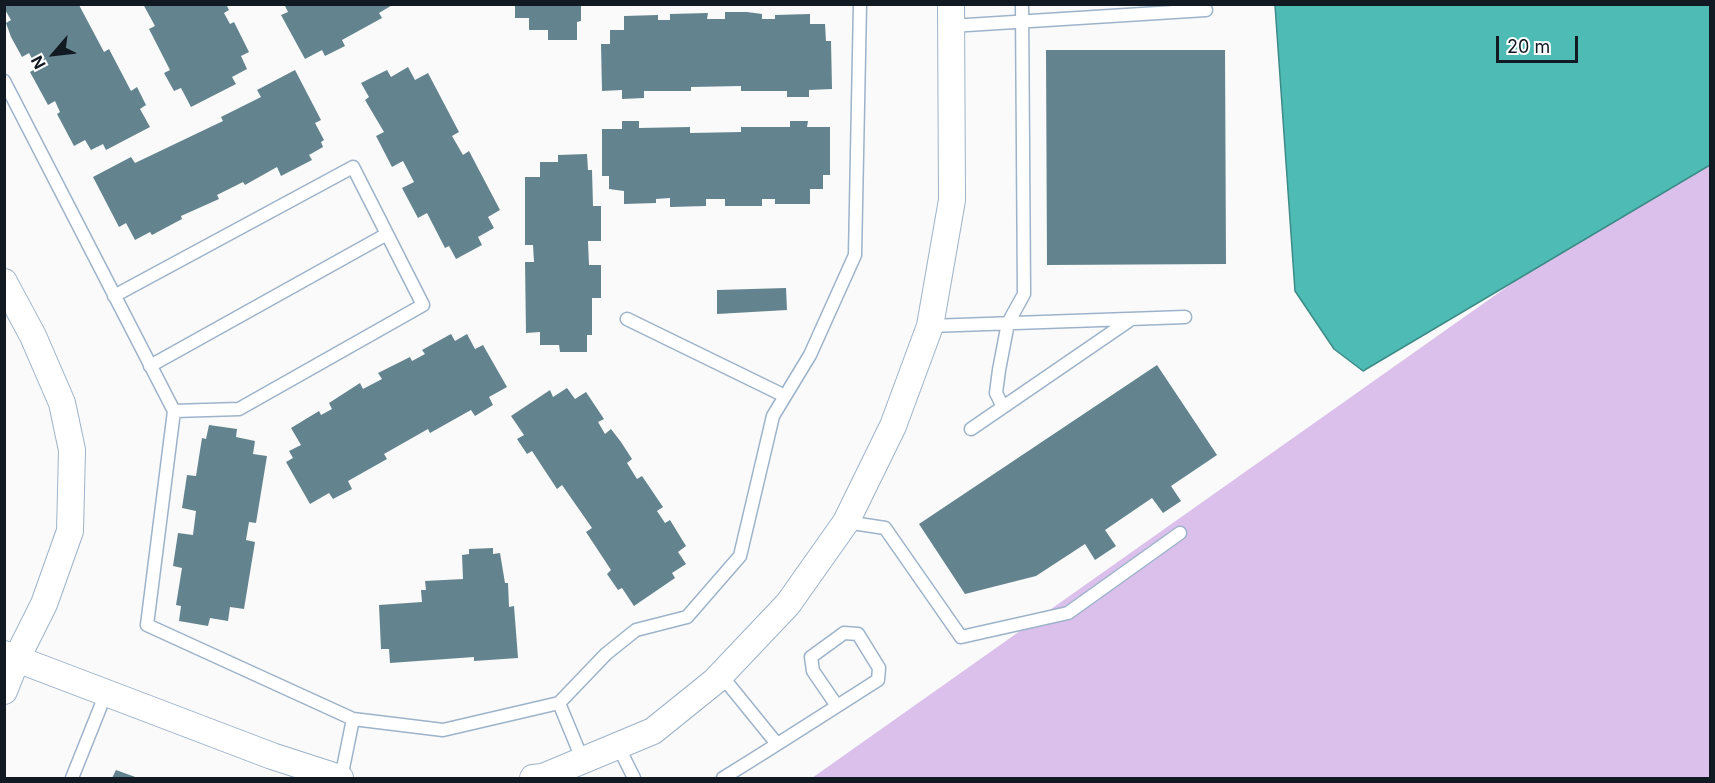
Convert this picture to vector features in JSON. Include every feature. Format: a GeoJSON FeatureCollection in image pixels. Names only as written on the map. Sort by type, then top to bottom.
{"type":"FeatureCollection","features":[{"type":"Feature","properties":{"kind":"street"},"geometry":{"type":"LineString","coordinates":[[533,778],[543,777],[654,731],[721,675],[788,604],[846,522],[894,426],[930,326],[952,200],[951,15]]}},
{"type":"Feature","properties":{"kind":"street"},"geometry":{"type":"LineString","coordinates":[[4,691],[11,656],[44,604],[70,531],[72,450],[62,404],[33,336],[7,292]]}},
{"type":"Feature","properties":{"kind":"street"},"geometry":{"type":"LineString","coordinates":[[11,656],[272,756],[341,778]]}},
{"type":"Feature","properties":{"kind":"lane"},"geometry":{"type":"LineString","coordinates":[[4,81],[174,411],[147,625],[353,719],[443,730],[559,703],[606,654],[636,630],[687,617],[740,556],[773,416],[810,355],[855,255],[860,4]]}},
{"type":"Feature","properties":{"kind":"lane"},"geometry":{"type":"LineString","coordinates":[[1003,407],[996,393],[1008,323],[1024,294],[1022,4]]}},
{"type":"Feature","properties":{"kind":"lane"},"geometry":{"type":"LineString","coordinates":[[951,15],[1022,21],[1206,10]]}},
{"type":"Feature","properties":{"kind":"lane"},"geometry":{"type":"LineString","coordinates":[[114,296],[353,167],[423,305],[239,409],[174,411]]}},
{"type":"Feature","properties":{"kind":"lane"},"geometry":{"type":"LineString","coordinates":[[150,366],[387,234]]}},
{"type":"Feature","properties":{"kind":"lane"},"geometry":{"type":"LineString","coordinates":[[930,326],[1185,317]]}},
{"type":"Feature","properties":{"kind":"lane"},"geometry":{"type":"LineString","coordinates":[[627,319],[785,396]]}},
{"type":"Feature","properties":{"kind":"lane"},"geometry":{"type":"LineString","coordinates":[[971,429],[1131,320]]}},
{"type":"Feature","properties":{"kind":"lane"},"geometry":{"type":"LineString","coordinates":[[846,522],[885,528],[961,637],[1068,614],[1180,532]]}},
{"type":"Feature","properties":{"kind":"lane"},"geometry":{"type":"LineString","coordinates":[[723,778],[777,744],[837,706],[878,680],[879,668],[858,634],[844,633],[811,657],[813,671],[837,706]]}},
{"type":"Feature","properties":{"kind":"lane"},"geometry":{"type":"LineString","coordinates":[[721,675],[777,744]]}},
{"type":"Feature","properties":{"kind":"lane"},"geometry":{"type":"LineString","coordinates":[[72,778],[106,693]]}},
{"type":"Feature","properties":{"kind":"lane"},"geometry":{"type":"LineString","coordinates":[[559,703],[583,761]]}},
{"type":"Feature","properties":{"kind":"lane"},"geometry":{"type":"LineString","coordinates":[[341,778],[353,719]]}},
{"type":"Feature","properties":{"kind":"lane"},"geometry":{"type":"LineString","coordinates":[[618,746],[634,778]]}},
{"type":"Feature","properties":{"kind":"shaded area"},"geometry":{"type":"Polygon","coordinates":[[[1710,165],[1710,778],[812,778],[1518,279],[1710,165]]]}},
{"type":"Feature","properties":{"kind":"water"},"geometry":{"type":"Polygon","coordinates":[[[1275,5],[1710,5],[1710,165],[1363,371],[1334,349],[1295,291],[1275,5]]]}},
{"type":"Feature","properties":{"kind":"building"},"geometry":{"type":"Polygon","coordinates":[[[143,4],[226,4],[229,10],[224,13],[230,24],[234,22],[249,52],[241,56],[247,69],[232,77],[236,84],[191,107],[181,88],[174,91],[164,73],[170,70],[149,29],[155,26],[143,4]]]}},
{"type":"Feature","properties":{"kind":"building"},"geometry":{"type":"Polygon","coordinates":[[[284,4],[394,4],[379,13],[382,18],[342,40],[345,46],[325,56],[322,50],[305,59],[281,15],[288,12],[284,4]]]}},
{"type":"Feature","properties":{"kind":"building"},"geometry":{"type":"Polygon","coordinates":[[[515,4],[581,4],[581,21],[577,22],[577,40],[548,40],[548,30],[529,30],[529,18],[515,18],[515,4]]]}},
{"type":"Feature","properties":{"kind":"building"},"geometry":{"type":"Polygon","coordinates":[[[4,5],[79,5],[104,52],[109,49],[131,91],[137,87],[146,105],[140,109],[150,127],[106,150],[103,144],[91,150],[85,140],[74,146],[57,114],[60,112],[55,101],[48,105],[30,72],[37,68],[29,53],[22,57],[11,37],[6,23],[11,20],[4,5]]]}},
{"type":"Feature","properties":{"kind":"building"},"geometry":{"type":"Polygon","coordinates":[[[725,12],[762,14],[762,19],[775,19],[775,15],[810,14],[810,24],[825,24],[826,41],[831,41],[832,89],[809,90],[809,97],[787,97],[787,91],[741,91],[741,86],[691,87],[691,91],[644,91],[644,98],[622,99],[622,90],[602,91],[601,44],[610,44],[610,30],[624,30],[624,16],[658,15],[658,20],[670,20],[670,14],[708,13],[707,19],[725,19],[725,12]]]}},
{"type":"Feature","properties":{"kind":"building"},"geometry":{"type":"Polygon","coordinates":[[[1046,50],[1225,50],[1226,264],[1047,265],[1046,50]]]}},
{"type":"Feature","properties":{"kind":"building"},"geometry":{"type":"Polygon","coordinates":[[[408,67],[415,80],[428,73],[459,132],[452,136],[463,155],[469,151],[500,210],[488,217],[494,228],[478,237],[482,245],[456,259],[449,246],[445,248],[427,213],[418,218],[402,188],[414,182],[403,161],[392,167],[376,136],[384,132],[365,100],[369,97],[361,83],[387,70],[391,77],[408,67]]]}},
{"type":"Feature","properties":{"kind":"building"},"geometry":{"type":"Polygon","coordinates":[[[295,70],[321,120],[315,123],[324,140],[321,142],[323,147],[309,155],[312,160],[281,176],[277,167],[245,185],[243,182],[217,195],[219,199],[181,216],[182,219],[152,235],[150,232],[135,240],[126,223],[119,227],[93,177],[131,157],[135,163],[223,121],[221,117],[261,97],[257,90],[295,70]]]}},
{"type":"Feature","properties":{"kind":"building"},"geometry":{"type":"Polygon","coordinates":[[[622,121],[639,121],[639,128],[690,127],[690,133],[741,132],[741,127],[790,127],[790,121],[808,121],[807,127],[830,127],[830,175],[823,175],[823,189],[810,189],[810,204],[775,204],[775,199],[762,199],[762,206],[725,206],[725,199],[706,199],[706,206],[670,207],[670,198],[656,199],[656,203],[624,204],[624,191],[609,189],[609,176],[602,176],[602,129],[622,129],[622,121]]]}},
{"type":"Feature","properties":{"kind":"building"},"geometry":{"type":"Polygon","coordinates":[[[587,154],[588,170],[592,170],[593,206],[601,206],[601,241],[588,241],[589,265],[601,265],[601,298],[592,298],[592,335],[587,335],[587,352],[560,352],[559,345],[540,345],[540,332],[526,333],[525,262],[534,262],[533,245],[525,245],[525,177],[540,177],[540,162],[558,162],[558,155],[587,154]]]}},
{"type":"Feature","properties":{"kind":"building"},"geometry":{"type":"Polygon","coordinates":[[[786,288],[787,310],[717,314],[717,290],[786,288]]]}},
{"type":"Feature","properties":{"kind":"building"},"geometry":{"type":"Polygon","coordinates":[[[451,334],[455,341],[467,334],[475,349],[483,345],[507,387],[489,397],[493,405],[475,416],[471,410],[430,433],[428,429],[384,454],[387,459],[348,481],[352,489],[333,499],[329,493],[310,504],[286,462],[293,458],[289,451],[301,445],[291,428],[319,411],[321,415],[332,409],[329,403],[360,383],[363,389],[382,379],[378,373],[410,357],[412,361],[425,354],[422,350],[451,334]]]}},
{"type":"Feature","properties":{"kind":"building"},"geometry":{"type":"Polygon","coordinates":[[[1157,365],[1217,455],[1171,486],[1181,501],[1163,513],[1152,498],[1105,530],[1116,546],[1095,560],[1085,544],[1036,576],[965,594],[919,524],[1157,365]]]}},
{"type":"Feature","properties":{"kind":"building"},"geometry":{"type":"Polygon","coordinates":[[[567,388],[575,399],[586,392],[604,419],[598,422],[605,434],[611,429],[621,442],[632,459],[627,463],[637,479],[642,476],[663,507],[657,511],[665,523],[670,520],[686,546],[678,552],[686,564],[672,573],[675,578],[634,606],[622,588],[618,590],[607,574],[611,570],[586,532],[592,528],[562,485],[557,489],[532,451],[527,454],[517,439],[524,435],[511,416],[550,390],[553,397],[567,388]]]}},
{"type":"Feature","properties":{"kind":"building"},"geometry":{"type":"Polygon","coordinates":[[[209,425],[237,429],[236,437],[255,441],[253,454],[267,456],[256,523],[249,522],[246,540],[255,542],[244,609],[230,607],[228,621],[210,618],[208,626],[179,621],[181,606],[176,605],[182,568],[173,566],[178,533],[193,535],[196,511],[182,508],[187,475],[196,476],[202,438],[206,439],[209,425]]]}},
{"type":"Feature","properties":{"kind":"building"},"geometry":{"type":"Polygon","coordinates":[[[493,548],[493,554],[500,553],[505,583],[508,583],[509,607],[514,606],[518,658],[474,661],[474,657],[390,663],[389,649],[381,649],[379,605],[422,602],[421,590],[426,590],[425,581],[463,579],[462,555],[469,554],[469,549],[493,548]]]}},
{"type":"Feature","properties":{"kind":"building"},"geometry":{"type":"Polygon","coordinates":[[[116,770],[138,778],[112,778],[116,770]]]}}]}
